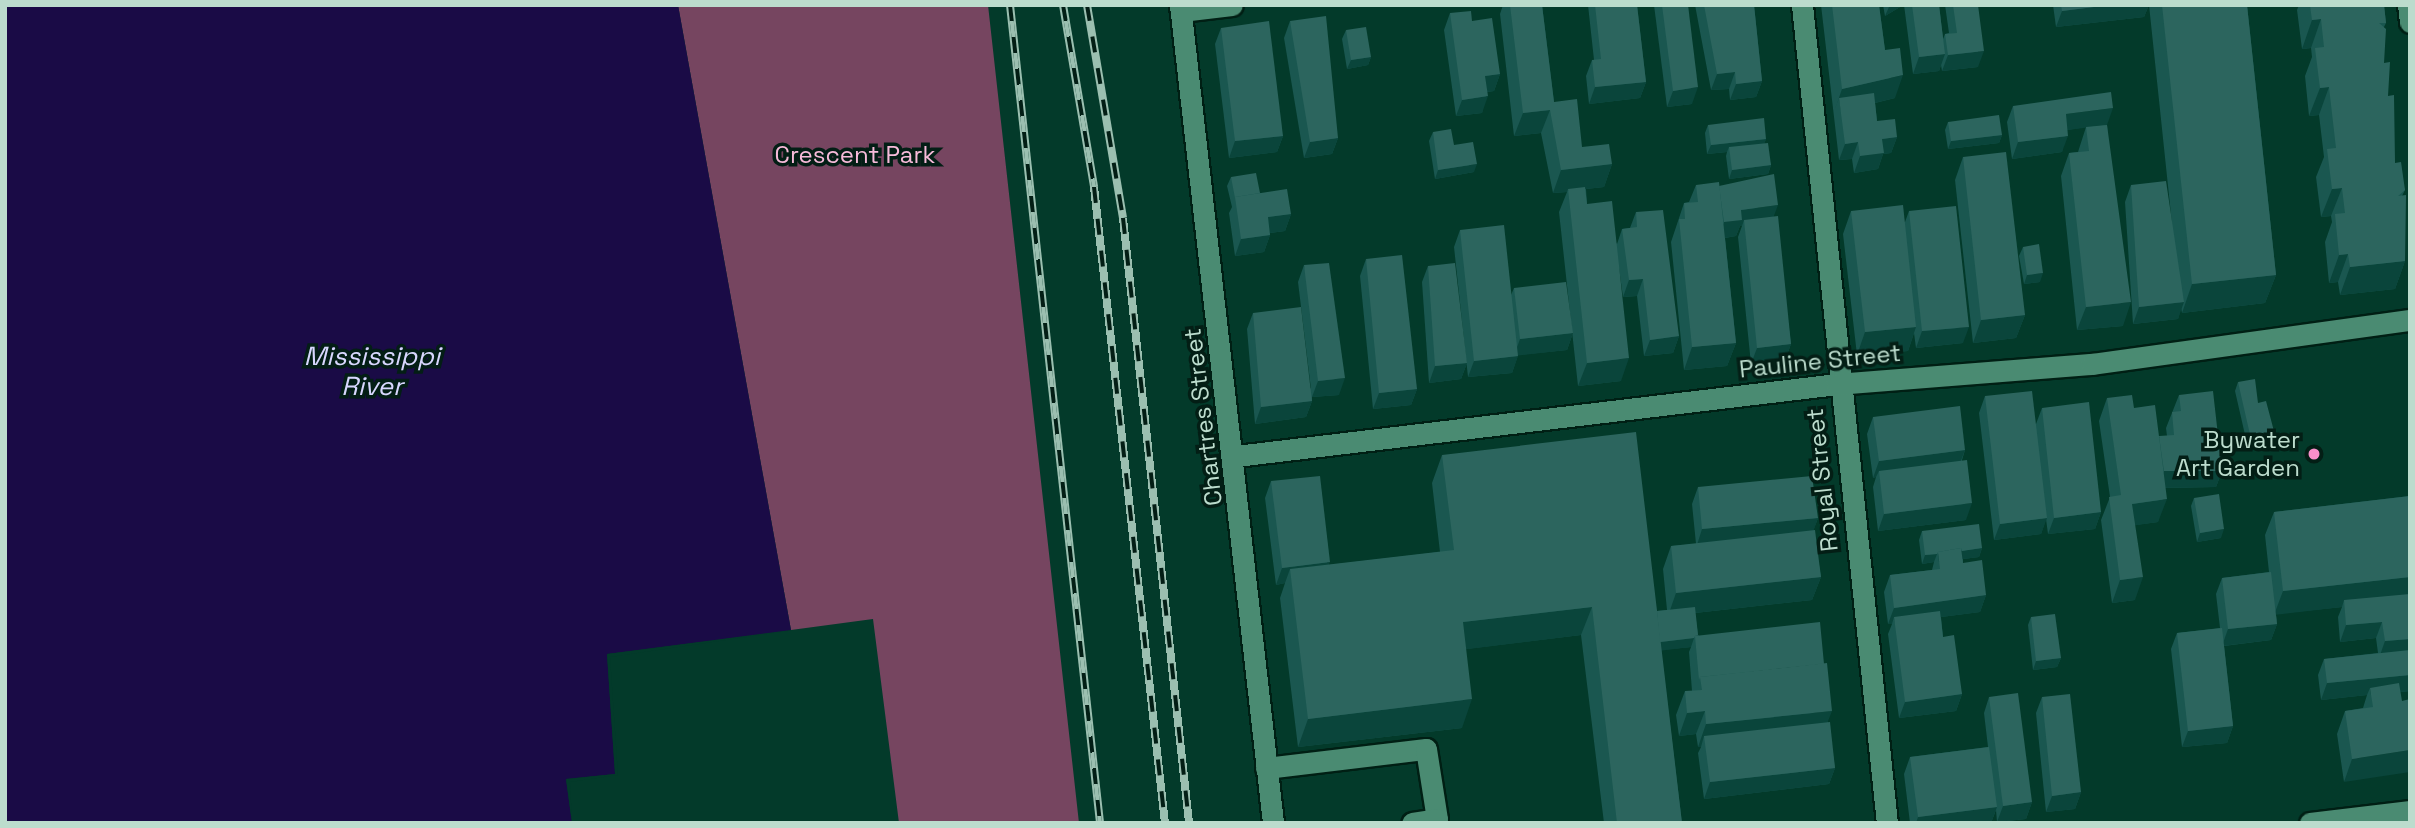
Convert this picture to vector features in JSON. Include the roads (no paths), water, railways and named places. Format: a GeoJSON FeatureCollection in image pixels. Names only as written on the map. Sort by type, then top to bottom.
{"type":"FeatureCollection","features":[{"type":"Feature","properties":{"kind":"street"},"geometry":{"type":"LineString","coordinates":[[1180,8],[1232,5]]}},
{"type":"Feature","properties":{"kind":"street","name":"Royal Street"},"geometry":{"type":"LineString","coordinates":[[1802,5],[1838,384],[1887,823]]}},
{"type":"Feature","properties":{"kind":"street"},"geometry":{"type":"LineString","coordinates":[[2408,5],[2410,20]]}},
{"type":"Feature","properties":{"kind":"street","name":"Chartres Street"},"geometry":{"type":"LineString","coordinates":[[1180,8],[1236,456],[1273,823]]}},
{"type":"Feature","properties":{"kind":"street","name":"Pauline Street"},"geometry":{"type":"LineString","coordinates":[[1236,456],[1838,384],[2092,364],[2410,320]]}},
{"type":"Feature","properties":{"kind":"street"},"geometry":{"type":"LineString","coordinates":[[1266,768],[1426,749],[1437,819],[1412,823]]}},
{"type":"Feature","properties":{"kind":"street"},"geometry":{"type":"LineString","coordinates":[[2310,823],[2410,811]]}},
{"type":"Feature","properties":{"kind":"water","name":"Mississippi River"},"geometry":{"type":"Polygon","coordinates":[[[5,5],[678,5],[791,630],[607,654],[615,774],[566,779],[572,823],[5,823],[5,5]]]}},
{"type":"Feature","properties":{"kind":"railway"},"geometry":{"type":"LineString","coordinates":[[1010,5],[1100,823]]}},
{"type":"Feature","properties":{"kind":"railway"},"geometry":{"type":"LineString","coordinates":[[1063,5],[1094,187],[1165,823]]}},
{"type":"Feature","properties":{"kind":"railway"},"geometry":{"type":"LineString","coordinates":[[1087,5],[1123,218],[1189,823]]}},
{"type":"Feature","properties":{"kind":"place","name":"Bywater Art Garden"},"geometry":{"type":"Point","coordinates":[2314,454]}},
{"type":"Feature","properties":{"kind":"park label","name":"Crescent Park"},"geometry":{"type":"Point","coordinates":[855,155]}}]}
